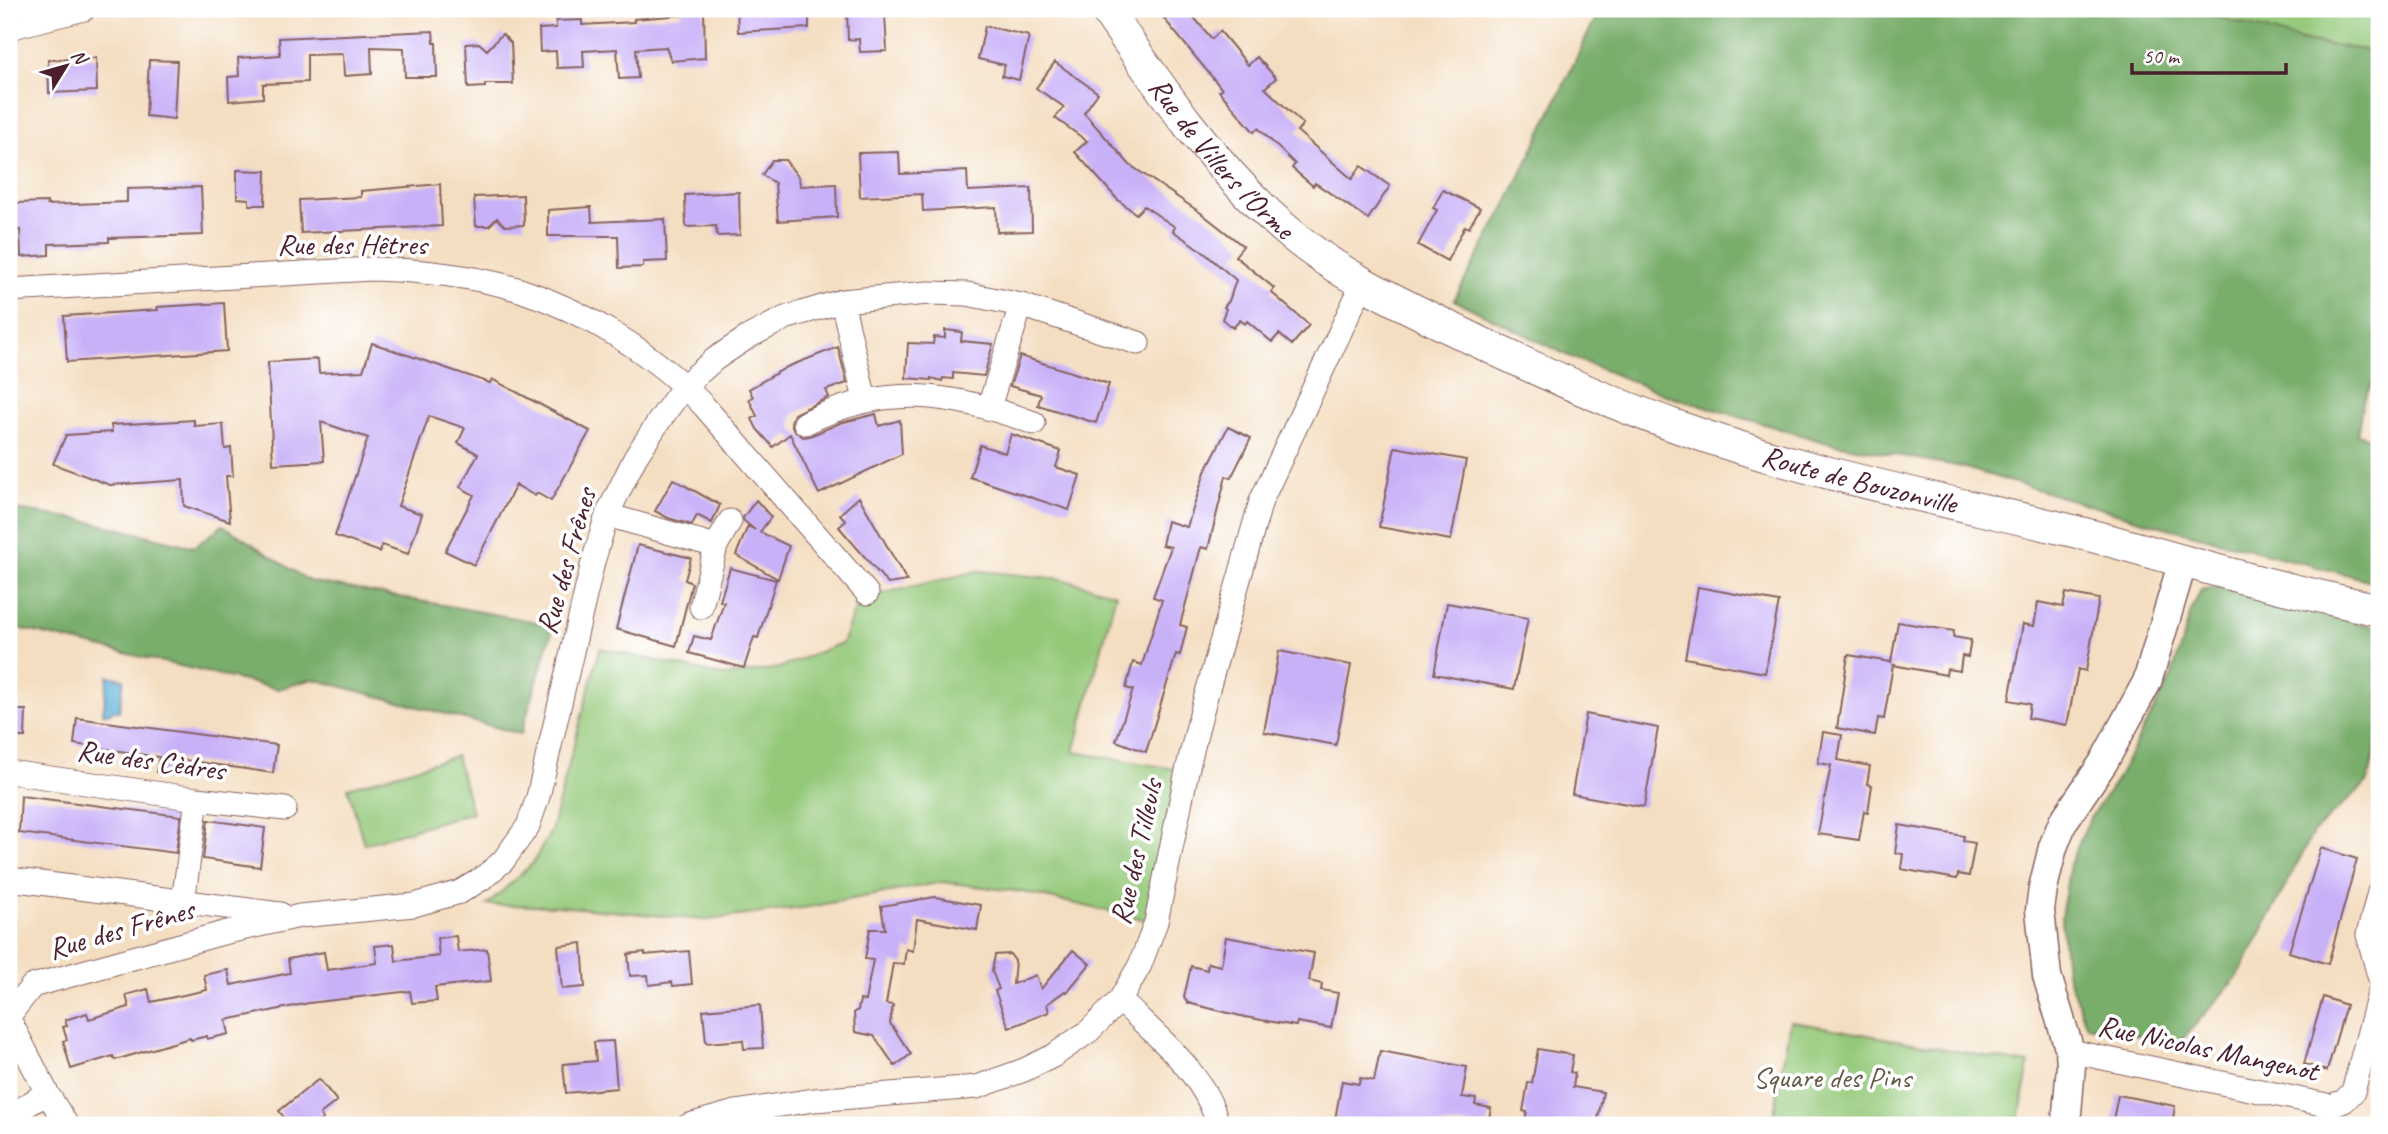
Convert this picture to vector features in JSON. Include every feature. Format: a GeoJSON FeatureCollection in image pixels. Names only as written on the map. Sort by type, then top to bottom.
{"type":"FeatureCollection","features":[{"type":"Feature","properties":{"kind":"main road","name":"Rue de Villers l'Orme"},"geometry":{"type":"LineString","coordinates":[[1106,9],[1170,99],[1248,194],[1296,238],[1363,283]]}},
{"type":"Feature","properties":{"kind":"main road","name":"Route de Bouzonville"},"geometry":{"type":"LineString","coordinates":[[1363,283],[1567,383],[1683,429],[1814,469],[2379,610]]}},
{"type":"Feature","properties":{"kind":"street"},"geometry":{"type":"LineString","coordinates":[[9,28],[35,14],[84,9]]}},
{"type":"Feature","properties":{"kind":"street","name":"Rue des Hêtres"},"geometry":{"type":"LineString","coordinates":[[9,290],[372,269],[409,270],[518,290],[568,310],[628,344],[684,386],[867,593]]}},
{"type":"Feature","properties":{"kind":"street","name":"Rue des Tilleuls"},"geometry":{"type":"LineString","coordinates":[[689,1125],[735,1112],[814,1100],[976,1087],[1024,1070],[1053,1056],[1090,1031],[1120,1000],[1140,965],[1156,922],[1200,714],[1261,501],[1363,283]]}},
{"type":"Feature","properties":{"kind":"street","name":"Rue des Frênes"},"geometry":{"type":"LineString","coordinates":[[9,1018],[32,986],[223,933],[300,916],[414,905],[460,892],[503,861],[528,826],[538,797],[590,575],[607,516],[635,458],[684,386],[715,359],[748,337],[785,318],[842,301],[928,293],[967,294],[1021,305],[1138,343]]}},
{"type":"Feature","properties":{"kind":"street"},"geometry":{"type":"LineString","coordinates":[[842,301],[865,400]]}},
{"type":"Feature","properties":{"kind":"street"},"geometry":{"type":"LineString","coordinates":[[989,407],[1021,305]]}},
{"type":"Feature","properties":{"kind":"street"},"geometry":{"type":"LineString","coordinates":[[806,424],[832,410],[865,400],[932,397],[989,407],[1034,423]]}},
{"type":"Feature","properties":{"kind":"street"},"geometry":{"type":"LineString","coordinates":[[607,516],[716,547]]}},
{"type":"Feature","properties":{"kind":"street"},"geometry":{"type":"LineString","coordinates":[[701,607],[716,547],[730,521]]}},
{"type":"Feature","properties":{"kind":"street"},"geometry":{"type":"LineString","coordinates":[[2066,1125],[2070,1051],[2047,976],[2041,939],[2040,910],[2043,888],[2053,847],[2063,822],[2104,763],[2147,682],[2183,561]]}},
{"type":"Feature","properties":{"kind":"street"},"geometry":{"type":"LineString","coordinates":[[9,772],[9,782]]}},
{"type":"Feature","properties":{"kind":"street","name":"Rue des Cèdres"},"geometry":{"type":"LineString","coordinates":[[9,772],[285,809]]}},
{"type":"Feature","properties":{"kind":"street"},"geometry":{"type":"LineString","coordinates":[[183,902],[197,799]]}},
{"type":"Feature","properties":{"kind":"street","name":"Rue des Frênes"},"geometry":{"type":"LineString","coordinates":[[9,879],[300,916]]}},
{"type":"Feature","properties":{"kind":"street"},"geometry":{"type":"LineString","coordinates":[[2379,892],[2368,935],[2379,976]]}},
{"type":"Feature","properties":{"kind":"street","name":"Rue des Frênes"},"geometry":{"type":"LineString","coordinates":[[222,907],[229,916],[228,926],[223,933]]}},
{"type":"Feature","properties":{"kind":"street","name":"Rue Nicolas Mangenot"},"geometry":{"type":"LineString","coordinates":[[2070,1051],[2331,1106],[2344,1101],[2353,1092],[2379,994]]}},
{"type":"Feature","properties":{"kind":"street"},"geometry":{"type":"LineString","coordinates":[[1120,1000],[1187,1067],[1202,1089],[1218,1125]]}},
{"type":"Feature","properties":{"kind":"street"},"geometry":{"type":"LineString","coordinates":[[9,1018],[47,1093],[67,1125]]}},
{"type":"Feature","properties":{"kind":"street"},"geometry":{"type":"LineString","coordinates":[[18,1114],[47,1093]]}},
{"type":"Feature","properties":{"kind":"green space"},"geometry":{"type":"Polygon","coordinates":[[[1600,9],[2188,9],[2309,42],[2379,52],[2379,370],[2363,402],[2357,434],[2379,441],[2379,583],[2153,524],[1962,467],[1824,442],[1669,396],[1571,357],[1454,300],[1507,203],[1600,9]]]}},
{"type":"Feature","properties":{"kind":"green space"},"geometry":{"type":"Polygon","coordinates":[[[2188,9],[2379,9],[2379,52],[2309,42],[2188,9]]]}},
{"type":"Feature","properties":{"kind":"green space"},"geometry":{"type":"Polygon","coordinates":[[[9,509],[83,520],[194,547],[223,525],[309,581],[554,625],[521,734],[313,679],[278,689],[9,626],[9,509]]]}},
{"type":"Feature","properties":{"kind":"green space"},"geometry":{"type":"Polygon","coordinates":[[[978,571],[1062,579],[1116,594],[1074,752],[1187,771],[1156,922],[1023,892],[943,882],[809,907],[706,920],[558,906],[487,905],[533,863],[551,831],[600,648],[724,676],[779,668],[842,643],[859,599],[978,571]]]}},
{"type":"Feature","properties":{"kind":"green space"},"geometry":{"type":"Polygon","coordinates":[[[2217,587],[2379,628],[2379,735],[2368,782],[2314,831],[2239,975],[2180,1042],[2087,1026],[2066,973],[2061,917],[2070,864],[2090,818],[2116,781],[2172,675],[2192,608],[2201,590],[2217,587]]]}},
{"type":"Feature","properties":{"kind":"green space"},"geometry":{"type":"Polygon","coordinates":[[[456,756],[472,812],[364,844],[348,788],[456,756]]]}},
{"type":"Feature","properties":{"kind":"green space","name":"Square des Pins"},"geometry":{"type":"Polygon","coordinates":[[[1790,1021],[2029,1064],[2018,1125],[1772,1125],[1790,1021]]]}},
{"type":"Feature","properties":{"kind":"water"},"geometry":{"type":"Polygon","coordinates":[[[108,676],[124,679],[119,711],[113,710],[109,714],[103,713],[108,676]]]}},
{"type":"Feature","properties":{"kind":"building"},"geometry":{"type":"Polygon","coordinates":[[[681,9],[704,9],[705,58],[671,61],[666,47],[636,49],[638,78],[619,79],[617,49],[583,51],[584,67],[557,68],[556,51],[540,52],[539,29],[556,28],[556,21],[582,20],[582,25],[634,22],[634,19],[682,15],[681,9]]]}},
{"type":"Feature","properties":{"kind":"building"},"geometry":{"type":"Polygon","coordinates":[[[737,9],[809,9],[809,28],[738,32],[737,9]]]}},
{"type":"Feature","properties":{"kind":"building"},"geometry":{"type":"Polygon","coordinates":[[[847,9],[863,9],[864,15],[885,14],[887,51],[860,52],[859,39],[848,40],[847,9]]]}},
{"type":"Feature","properties":{"kind":"building"},"geometry":{"type":"Polygon","coordinates":[[[1156,9],[1187,9],[1212,39],[1220,31],[1248,65],[1257,57],[1276,78],[1265,88],[1303,124],[1297,131],[1352,179],[1361,166],[1390,186],[1368,219],[1315,183],[1313,186],[1292,168],[1295,164],[1258,128],[1254,132],[1156,9]]]}},
{"type":"Feature","properties":{"kind":"building"},"geometry":{"type":"Polygon","coordinates":[[[985,26],[1029,36],[1019,80],[1002,76],[1005,65],[978,59],[985,26]]]}},
{"type":"Feature","properties":{"kind":"building"},"geometry":{"type":"Polygon","coordinates":[[[433,31],[437,77],[405,77],[404,48],[371,47],[372,74],[344,76],[343,54],[307,55],[307,82],[263,84],[263,98],[229,101],[228,77],[239,76],[238,58],[280,55],[279,38],[433,31]]]}},
{"type":"Feature","properties":{"kind":"building"},"geometry":{"type":"Polygon","coordinates":[[[502,34],[511,43],[513,84],[485,84],[485,87],[468,88],[466,44],[479,43],[487,50],[502,34]]]}},
{"type":"Feature","properties":{"kind":"building"},"geometry":{"type":"Polygon","coordinates":[[[96,58],[97,91],[49,93],[48,60],[96,58]]]}},
{"type":"Feature","properties":{"kind":"building"},"geometry":{"type":"Polygon","coordinates":[[[149,60],[177,61],[174,119],[146,116],[149,60]]]}},
{"type":"Feature","properties":{"kind":"building"},"geometry":{"type":"Polygon","coordinates":[[[1055,62],[1098,93],[1084,113],[1130,165],[1201,213],[1243,246],[1235,256],[1274,288],[1271,292],[1309,325],[1292,345],[1279,334],[1272,342],[1247,321],[1245,324],[1240,320],[1233,328],[1222,319],[1226,309],[1224,307],[1229,301],[1236,280],[1173,231],[1175,227],[1144,206],[1136,214],[1117,199],[1075,152],[1087,141],[1055,118],[1064,107],[1036,88],[1055,62]]]}},
{"type":"Feature","properties":{"kind":"building"},"geometry":{"type":"Polygon","coordinates":[[[899,152],[900,174],[967,171],[968,191],[1031,188],[1032,231],[997,232],[996,207],[923,211],[922,194],[860,197],[858,153],[899,152]]]}},
{"type":"Feature","properties":{"kind":"building"},"geometry":{"type":"Polygon","coordinates":[[[772,160],[785,160],[799,178],[800,186],[836,184],[837,217],[778,221],[775,183],[762,175],[772,160]]]}},
{"type":"Feature","properties":{"kind":"building"},"geometry":{"type":"Polygon","coordinates":[[[237,170],[266,171],[265,205],[249,205],[249,199],[237,198],[237,170]]]}},
{"type":"Feature","properties":{"kind":"building"},"geometry":{"type":"Polygon","coordinates":[[[440,184],[442,226],[301,233],[299,200],[361,197],[361,191],[440,184]]]}},
{"type":"Feature","properties":{"kind":"building"},"geometry":{"type":"Polygon","coordinates":[[[201,187],[203,235],[109,238],[109,242],[49,244],[49,255],[21,257],[20,230],[15,230],[14,203],[47,202],[47,205],[127,202],[127,189],[201,187]]]}},
{"type":"Feature","properties":{"kind":"building"},"geometry":{"type":"Polygon","coordinates":[[[1443,190],[1480,208],[1469,228],[1465,226],[1447,261],[1418,245],[1437,210],[1433,208],[1443,190]]]}},
{"type":"Feature","properties":{"kind":"building"},"geometry":{"type":"Polygon","coordinates":[[[739,192],[740,235],[717,236],[716,226],[686,227],[685,195],[739,192]]]}},
{"type":"Feature","properties":{"kind":"building"},"geometry":{"type":"Polygon","coordinates":[[[523,195],[524,225],[505,226],[497,218],[489,226],[476,226],[474,197],[523,195]]]}},
{"type":"Feature","properties":{"kind":"building"},"geometry":{"type":"Polygon","coordinates":[[[591,207],[592,222],[665,219],[667,261],[643,262],[643,267],[619,268],[618,236],[548,236],[548,210],[591,207]]]}},
{"type":"Feature","properties":{"kind":"building"},"geometry":{"type":"Polygon","coordinates":[[[224,303],[227,351],[67,362],[64,316],[224,303]]]}},
{"type":"Feature","properties":{"kind":"building"},"geometry":{"type":"Polygon","coordinates":[[[945,330],[962,332],[961,341],[993,344],[984,376],[953,373],[953,379],[943,378],[942,381],[906,378],[908,343],[933,344],[934,337],[945,338],[945,330]]]}},
{"type":"Feature","properties":{"kind":"building"},"geometry":{"type":"Polygon","coordinates":[[[372,343],[490,383],[492,379],[590,431],[551,501],[537,493],[535,496],[516,485],[474,565],[445,551],[474,495],[460,487],[478,454],[458,443],[465,428],[429,416],[398,506],[422,514],[408,554],[382,545],[380,552],[335,536],[368,438],[321,422],[324,461],[273,464],[268,362],[318,359],[319,373],[363,371],[372,343]]]}},
{"type":"Feature","properties":{"kind":"building"},"geometry":{"type":"Polygon","coordinates":[[[838,347],[847,383],[826,390],[829,397],[794,414],[791,422],[793,429],[803,437],[810,436],[840,423],[876,414],[879,426],[900,420],[902,454],[819,494],[790,434],[773,447],[757,429],[752,419],[757,416],[749,399],[753,397],[749,389],[787,367],[838,347]]]}},
{"type":"Feature","properties":{"kind":"building"},"geometry":{"type":"Polygon","coordinates":[[[1020,356],[1109,384],[1096,423],[1038,405],[1041,395],[1010,386],[1020,356]]]}},
{"type":"Feature","properties":{"kind":"building"},"geometry":{"type":"Polygon","coordinates":[[[194,420],[194,426],[223,424],[225,449],[231,448],[233,476],[226,476],[230,521],[184,506],[183,480],[110,485],[53,464],[66,435],[112,432],[111,425],[194,420]]]}},
{"type":"Feature","properties":{"kind":"building"},"geometry":{"type":"Polygon","coordinates":[[[1228,427],[1251,438],[1231,478],[1226,476],[1208,549],[1201,547],[1180,625],[1187,627],[1180,655],[1176,654],[1146,752],[1116,741],[1133,690],[1126,688],[1133,662],[1142,665],[1162,600],[1153,597],[1171,547],[1162,545],[1167,521],[1187,527],[1205,472],[1228,427]]]}},
{"type":"Feature","properties":{"kind":"building"},"geometry":{"type":"Polygon","coordinates":[[[1011,434],[1061,451],[1056,467],[1080,475],[1069,510],[970,477],[980,445],[1005,453],[1011,434]]]}},
{"type":"Feature","properties":{"kind":"building"},"geometry":{"type":"Polygon","coordinates":[[[1395,447],[1466,460],[1451,540],[1379,527],[1395,447]]]}},
{"type":"Feature","properties":{"kind":"building"},"geometry":{"type":"Polygon","coordinates":[[[673,479],[720,505],[712,523],[697,515],[692,525],[655,511],[673,479]]]}},
{"type":"Feature","properties":{"kind":"building"},"geometry":{"type":"Polygon","coordinates":[[[859,497],[907,581],[888,584],[839,527],[846,521],[840,514],[859,497]]]}},
{"type":"Feature","properties":{"kind":"building"},"geometry":{"type":"Polygon","coordinates":[[[756,500],[771,517],[760,532],[789,546],[778,579],[736,555],[748,526],[755,530],[743,518],[756,500]]]}},
{"type":"Feature","properties":{"kind":"building"},"geometry":{"type":"Polygon","coordinates":[[[638,545],[691,558],[685,580],[692,583],[676,646],[616,629],[638,545]]]}},
{"type":"Feature","properties":{"kind":"building"},"geometry":{"type":"Polygon","coordinates":[[[730,568],[776,580],[758,638],[754,637],[744,668],[689,653],[694,636],[711,640],[724,602],[720,601],[730,568]]]}},
{"type":"Feature","properties":{"kind":"building"},"geometry":{"type":"Polygon","coordinates":[[[1698,587],[1779,602],[1765,673],[1685,658],[1698,587]]]}},
{"type":"Feature","properties":{"kind":"building"},"geometry":{"type":"Polygon","coordinates":[[[2066,593],[2099,599],[2086,671],[2078,669],[2067,725],[2028,718],[2030,704],[2009,700],[2023,624],[2034,626],[2038,602],[2063,607],[2066,593]]]}},
{"type":"Feature","properties":{"kind":"building"},"geometry":{"type":"Polygon","coordinates":[[[1447,603],[1528,618],[1514,689],[1434,674],[1447,603]]]}},
{"type":"Feature","properties":{"kind":"building"},"geometry":{"type":"Polygon","coordinates":[[[1898,622],[1954,631],[1953,637],[1971,640],[1968,657],[1962,656],[1960,671],[1947,669],[1946,675],[1893,665],[1884,719],[1878,718],[1875,735],[1837,728],[1848,655],[1891,662],[1898,622]]]}},
{"type":"Feature","properties":{"kind":"building"},"geometry":{"type":"Polygon","coordinates":[[[1279,651],[1351,665],[1336,745],[1264,732],[1279,651]]]}},
{"type":"Feature","properties":{"kind":"building"},"geometry":{"type":"Polygon","coordinates":[[[9,710],[26,710],[25,737],[9,737],[9,710]]]}},
{"type":"Feature","properties":{"kind":"building"},"geometry":{"type":"Polygon","coordinates":[[[1586,714],[1658,728],[1644,807],[1572,794],[1586,714]]]}},
{"type":"Feature","properties":{"kind":"building"},"geometry":{"type":"Polygon","coordinates":[[[77,718],[277,745],[273,773],[177,759],[175,775],[156,772],[159,757],[74,744],[77,718]]]}},
{"type":"Feature","properties":{"kind":"building"},"geometry":{"type":"Polygon","coordinates":[[[1823,732],[1842,735],[1838,760],[1870,766],[1867,784],[1872,785],[1868,812],[1864,811],[1859,840],[1818,834],[1831,765],[1818,763],[1823,732]]]}},
{"type":"Feature","properties":{"kind":"building"},"geometry":{"type":"Polygon","coordinates":[[[21,796],[181,816],[176,853],[19,833],[21,796]]]}},
{"type":"Feature","properties":{"kind":"building"},"geometry":{"type":"Polygon","coordinates":[[[208,820],[265,828],[260,867],[203,859],[208,820]]]}},
{"type":"Feature","properties":{"kind":"building"},"geometry":{"type":"Polygon","coordinates":[[[1899,825],[1964,836],[1963,841],[1975,843],[1969,876],[1958,874],[1957,879],[1901,869],[1903,854],[1895,853],[1899,825]]]}},
{"type":"Feature","properties":{"kind":"building"},"geometry":{"type":"Polygon","coordinates":[[[2321,848],[2357,859],[2328,964],[2289,952],[2321,848]]]}},
{"type":"Feature","properties":{"kind":"building"},"geometry":{"type":"Polygon","coordinates":[[[935,897],[981,905],[977,930],[917,919],[913,951],[906,949],[904,964],[893,963],[886,1004],[893,1005],[890,1023],[911,1054],[895,1066],[874,1036],[855,1032],[854,1012],[858,1010],[860,1000],[865,1001],[873,960],[865,959],[870,929],[885,929],[881,906],[935,897]]]}},
{"type":"Feature","properties":{"kind":"building"},"geometry":{"type":"Polygon","coordinates":[[[456,936],[458,952],[487,949],[491,981],[435,987],[437,1001],[412,1003],[410,991],[309,1003],[226,1020],[229,1034],[207,1039],[207,1036],[191,1040],[190,1038],[115,1060],[113,1056],[71,1069],[63,1041],[67,1040],[63,1027],[67,1026],[65,1020],[87,1013],[89,1019],[129,1007],[126,995],[148,989],[151,1002],[207,990],[204,975],[228,970],[231,985],[290,973],[288,959],[324,952],[327,970],[377,963],[375,946],[394,944],[396,961],[439,956],[437,938],[456,936]]]}},
{"type":"Feature","properties":{"kind":"building"},"geometry":{"type":"Polygon","coordinates":[[[1226,937],[1314,953],[1309,981],[1322,984],[1321,990],[1338,993],[1331,1028],[1297,1022],[1296,1026],[1188,1003],[1184,997],[1191,966],[1207,970],[1208,963],[1221,966],[1226,937]]]}},
{"type":"Feature","properties":{"kind":"building"},"geometry":{"type":"Polygon","coordinates":[[[582,943],[585,987],[562,989],[558,946],[582,943]]]}},
{"type":"Feature","properties":{"kind":"building"},"geometry":{"type":"Polygon","coordinates":[[[1073,950],[1090,964],[1067,992],[1047,1004],[1049,1012],[1009,1028],[995,991],[999,989],[992,971],[995,955],[1010,954],[1015,961],[1013,984],[1036,975],[1041,989],[1073,950]]]}},
{"type":"Feature","properties":{"kind":"building"},"geometry":{"type":"Polygon","coordinates":[[[689,951],[692,984],[673,986],[672,982],[649,985],[648,975],[630,976],[628,954],[689,951]]]}},
{"type":"Feature","properties":{"kind":"building"},"geometry":{"type":"Polygon","coordinates":[[[2323,997],[2346,1005],[2327,1071],[2304,1064],[2323,997]]]}},
{"type":"Feature","properties":{"kind":"building"},"geometry":{"type":"Polygon","coordinates":[[[760,1005],[763,1048],[744,1049],[743,1040],[706,1043],[703,1010],[760,1005]]]}},
{"type":"Feature","properties":{"kind":"building"},"geometry":{"type":"Polygon","coordinates":[[[613,1041],[617,1088],[566,1093],[563,1064],[596,1061],[594,1042],[613,1041]]]}},
{"type":"Feature","properties":{"kind":"building"},"geometry":{"type":"Polygon","coordinates":[[[1538,1049],[1573,1055],[1570,1072],[1575,1073],[1573,1087],[1603,1092],[1597,1125],[1524,1125],[1527,1112],[1523,1111],[1528,1083],[1532,1083],[1538,1049]]]}},
{"type":"Feature","properties":{"kind":"building"},"geometry":{"type":"Polygon","coordinates":[[[1380,1051],[1467,1067],[1462,1097],[1476,1099],[1475,1105],[1491,1108],[1488,1125],[1334,1125],[1342,1081],[1359,1084],[1360,1078],[1374,1081],[1380,1051]]]}},
{"type":"Feature","properties":{"kind":"building"},"geometry":{"type":"Polygon","coordinates":[[[319,1079],[337,1101],[320,1114],[323,1119],[315,1125],[290,1125],[279,1111],[319,1079]]]}},
{"type":"Feature","properties":{"kind":"building"},"geometry":{"type":"Polygon","coordinates":[[[2118,1095],[2175,1106],[2172,1125],[2112,1125],[2118,1095]]]}}]}
